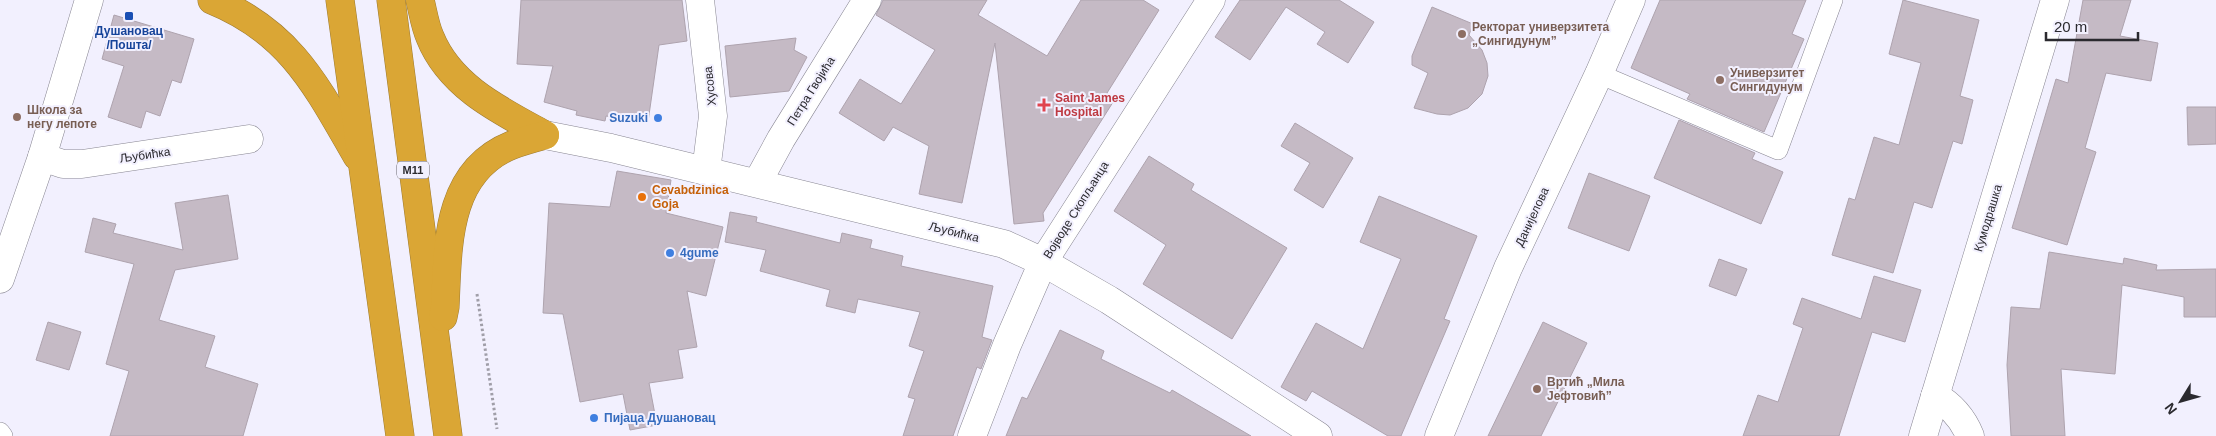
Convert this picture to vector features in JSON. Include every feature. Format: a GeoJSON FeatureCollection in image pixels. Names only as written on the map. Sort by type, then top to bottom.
{"type":"FeatureCollection","features":[{"type":"Feature","properties":{"kind":"highway"},"geometry":{"type":"LineString","coordinates":[[212,0],[250,19],[274,37],[292,54],[318,90],[364,168]]}},
{"type":"Feature","properties":{"kind":"highway"},"geometry":{"type":"LineString","coordinates":[[340,0],[400,436]]}},
{"type":"Feature","properties":{"kind":"highway","name":"M11"},"geometry":{"type":"LineString","coordinates":[[391,0],[448,436]]}},
{"type":"Feature","properties":{"kind":"highway"},"geometry":{"type":"LineString","coordinates":[[420,0],[430,37],[443,60],[466,87],[501,112],[545,135]]}},
{"type":"Feature","properties":{"kind":"highway"},"geometry":{"type":"LineString","coordinates":[[435,340],[446,307],[449,238],[456,206],[466,186],[476,170],[492,156],[512,145],[545,135]]}},
{"type":"Feature","properties":{"kind":"street"},"geometry":{"type":"LineString","coordinates":[[0,278],[42,157],[89,0]]}},
{"type":"Feature","properties":{"kind":"street","name":"Хусова"},"geometry":{"type":"LineString","coordinates":[[700,0],[713,116],[706,171]]}},
{"type":"Feature","properties":{"kind":"street","name":"Петра Гвојића"},"geometry":{"type":"LineString","coordinates":[[756,183],[867,0]]}},
{"type":"Feature","properties":{"kind":"street","name":"Војводе Скопљанца"},"geometry":{"type":"LineString","coordinates":[[972,436],[1007,345],[1043,262],[1211,0]]}},
{"type":"Feature","properties":{"kind":"street","name":"Данијелова"},"geometry":{"type":"LineString","coordinates":[[1438,436],[1508,268],[1599,74],[1631,0]]}},
{"type":"Feature","properties":{"kind":"street","name":"Кумодрашка"},"geometry":{"type":"LineString","coordinates":[[1923,436],[2055,0]]}},
{"type":"Feature","properties":{"kind":"street","name":"Љубићка"},"geometry":{"type":"LineString","coordinates":[[545,135],[611,148],[1004,244],[1043,262],[1109,300],[1318,436]]}},
{"type":"Feature","properties":{"kind":"street","name":"Љубићка"},"geometry":{"type":"LineString","coordinates":[[42,157],[63,164],[82,164],[249,139]]}},
{"type":"Feature","properties":{"kind":"street"},"geometry":{"type":"LineString","coordinates":[[1935,396],[1946,402],[1956,413],[1970,436]]}},
{"type":"Feature","properties":{"kind":"lane"},"geometry":{"type":"LineString","coordinates":[[1599,74],[1778,150],[1833,0]]}},
{"type":"Feature","properties":{"kind":"lane"},"geometry":{"type":"LineString","coordinates":[[0,432],[3,436]]}},
{"type":"Feature","properties":{"kind":"path"},"geometry":{"type":"LineString","coordinates":[[477,291],[497,429]]}},
{"type":"Feature","properties":{"kind":"building"},"geometry":{"type":"Polygon","coordinates":[[[521,0],[682,0],[687,41],[659,45],[648,122],[606,116],[605,121],[576,115],[577,111],[544,102],[553,66],[517,64],[521,0]]]}},
{"type":"Feature","properties":{"kind":"building"},"geometry":{"type":"Polygon","coordinates":[[[883,0],[987,0],[978,15],[1047,56],[1081,0],[1143,0],[1159,10],[1107,93],[1115,99],[1043,213],[1044,221],[1014,224],[995,43],[962,203],[919,194],[929,146],[893,127],[884,141],[839,113],[860,79],[901,104],[935,50],[876,15],[883,0]]]}},
{"type":"Feature","properties":{"kind":"building"},"geometry":{"type":"Polygon","coordinates":[[[1240,0],[1339,0],[1374,22],[1348,63],[1317,44],[1325,32],[1286,7],[1250,60],[1215,37],[1240,0]]]}},
{"type":"Feature","properties":{"kind":"building"},"geometry":{"type":"Polygon","coordinates":[[[1660,0],[1806,0],[1792,34],[1804,39],[1764,132],[1687,99],[1690,94],[1631,68],[1660,0]]]}},
{"type":"Feature","properties":{"kind":"building"},"geometry":{"type":"Polygon","coordinates":[[[1903,0],[1979,20],[1960,96],[1973,100],[1962,144],[1953,141],[1932,208],[1914,202],[1893,273],[1832,255],[1849,198],[1855,200],[1874,137],[1899,145],[1921,63],[1889,54],[1903,0]]]}},
{"type":"Feature","properties":{"kind":"building"},"geometry":{"type":"Polygon","coordinates":[[[2083,0],[2131,0],[2120,36],[2158,43],[2151,81],[2106,73],[2085,148],[2096,152],[2067,245],[2012,228],[2056,79],[2068,83],[2083,0]]]}},
{"type":"Feature","properties":{"kind":"building"},"geometry":{"type":"Polygon","coordinates":[[[1432,7],[1473,24],[1469,35],[1482,50],[1487,63],[1488,76],[1482,94],[1468,108],[1450,115],[1414,108],[1428,73],[1412,65],[1412,56],[1432,7]]]}},
{"type":"Feature","properties":{"kind":"building"},"geometry":{"type":"Polygon","coordinates":[[[114,15],[194,39],[181,83],[172,80],[160,116],[146,111],[141,128],[108,117],[124,66],[102,59],[114,15]]]}},
{"type":"Feature","properties":{"kind":"building"},"geometry":{"type":"Polygon","coordinates":[[[796,38],[794,50],[807,57],[789,91],[730,97],[725,46],[796,38]]]}},
{"type":"Feature","properties":{"kind":"building"},"geometry":{"type":"Polygon","coordinates":[[[2187,107],[2216,107],[2216,144],[2188,145],[2187,107]]]}},
{"type":"Feature","properties":{"kind":"building"},"geometry":{"type":"Polygon","coordinates":[[[1679,120],[1755,153],[1752,159],[1783,172],[1761,224],[1654,178],[1679,120]]]}},
{"type":"Feature","properties":{"kind":"building"},"geometry":{"type":"Polygon","coordinates":[[[1295,123],[1353,158],[1323,208],[1294,190],[1310,163],[1281,146],[1295,123]]]}},
{"type":"Feature","properties":{"kind":"building"},"geometry":{"type":"Polygon","coordinates":[[[1149,156],[1194,184],[1191,190],[1287,248],[1232,339],[1143,284],[1166,245],[1114,211],[1149,156]]]}},
{"type":"Feature","properties":{"kind":"building"},"geometry":{"type":"Polygon","coordinates":[[[617,171],[671,180],[666,213],[723,227],[706,296],[687,291],[697,347],[678,350],[683,378],[649,383],[657,425],[630,430],[623,394],[580,402],[563,314],[543,313],[549,203],[610,207],[617,171]]]}},
{"type":"Feature","properties":{"kind":"building"},"geometry":{"type":"Polygon","coordinates":[[[1589,173],[1650,196],[1629,251],[1568,228],[1589,173]]]}},
{"type":"Feature","properties":{"kind":"building"},"geometry":{"type":"Polygon","coordinates":[[[228,195],[238,259],[175,270],[159,320],[215,336],[205,367],[258,384],[243,436],[110,436],[129,371],[106,364],[134,264],[85,252],[93,218],[116,224],[113,233],[183,250],[175,203],[228,195]]]}},
{"type":"Feature","properties":{"kind":"building"},"geometry":{"type":"Polygon","coordinates":[[[1379,196],[1477,236],[1444,319],[1450,321],[1401,436],[1388,436],[1312,391],[1306,401],[1281,387],[1316,323],[1363,349],[1401,259],[1360,242],[1379,196]]]}},
{"type":"Feature","properties":{"kind":"building"},"geometry":{"type":"Polygon","coordinates":[[[730,212],[757,217],[756,222],[840,243],[842,233],[872,240],[870,248],[903,256],[901,266],[993,286],[982,337],[992,340],[981,369],[977,367],[953,436],[903,436],[915,399],[908,397],[924,351],[909,346],[920,312],[858,299],[855,313],[826,306],[830,290],[760,271],[766,250],[725,242],[730,212]]]}},
{"type":"Feature","properties":{"kind":"building"},"geometry":{"type":"Polygon","coordinates":[[[2049,252],[2123,264],[2124,258],[2157,265],[2156,270],[2216,269],[2216,317],[2184,317],[2184,297],[2122,285],[2115,374],[2061,369],[2065,436],[2011,436],[2007,365],[2011,307],[2040,309],[2049,252]]]}},
{"type":"Feature","properties":{"kind":"building"},"geometry":{"type":"Polygon","coordinates":[[[1719,259],[1747,269],[1736,296],[1709,286],[1719,259]]]}},
{"type":"Feature","properties":{"kind":"building"},"geometry":{"type":"Polygon","coordinates":[[[1874,276],[1921,290],[1905,342],[1872,332],[1839,436],[1743,436],[1758,395],[1778,402],[1803,328],[1793,324],[1802,298],[1861,319],[1874,276]]]}},
{"type":"Feature","properties":{"kind":"building"},"geometry":{"type":"Polygon","coordinates":[[[48,322],[81,332],[69,370],[36,360],[48,322]]]}},
{"type":"Feature","properties":{"kind":"building","name":"Вртић „Мила Јефтовић”"},"geometry":{"type":"Polygon","coordinates":[[[1543,322],[1587,343],[1541,436],[1488,436],[1543,322]]]}},
{"type":"Feature","properties":{"kind":"building"},"geometry":{"type":"Polygon","coordinates":[[[1060,330],[1104,351],[1101,359],[1170,393],[1172,390],[1251,436],[1006,436],[1022,397],[1027,399],[1060,330]]]}},
{"type":"Feature","properties":{"kind":"place","name":"Душановац /Пошта/"},"geometry":{"type":"Point","coordinates":[129,16]}},
{"type":"Feature","properties":{"kind":"place","name":"Ректорат универзитета „Сингидунум”"},"geometry":{"type":"Point","coordinates":[1462,34]}},
{"type":"Feature","properties":{"kind":"place","name":"Универзитет Сингидунум"},"geometry":{"type":"Point","coordinates":[1720,80]}},
{"type":"Feature","properties":{"kind":"place","name":"Saint James Hospital"},"geometry":{"type":"Point","coordinates":[1044,105]}},
{"type":"Feature","properties":{"kind":"place","name":"Школа за негу лепоте"},"geometry":{"type":"Point","coordinates":[17,117]}},
{"type":"Feature","properties":{"kind":"place","name":"Suzuki"},"geometry":{"type":"Point","coordinates":[658,118]}},
{"type":"Feature","properties":{"kind":"place","name":"Cevabdzinica Goja"},"geometry":{"type":"Point","coordinates":[642,197]}},
{"type":"Feature","properties":{"kind":"place","name":"4gume"},"geometry":{"type":"Point","coordinates":[670,253]}},
{"type":"Feature","properties":{"kind":"place","name":"Вртић „Мила Јефтовић”"},"geometry":{"type":"Point","coordinates":[1537,389]}},
{"type":"Feature","properties":{"kind":"place","name":"Пијаца Душановац"},"geometry":{"type":"Point","coordinates":[594,418]}}]}
